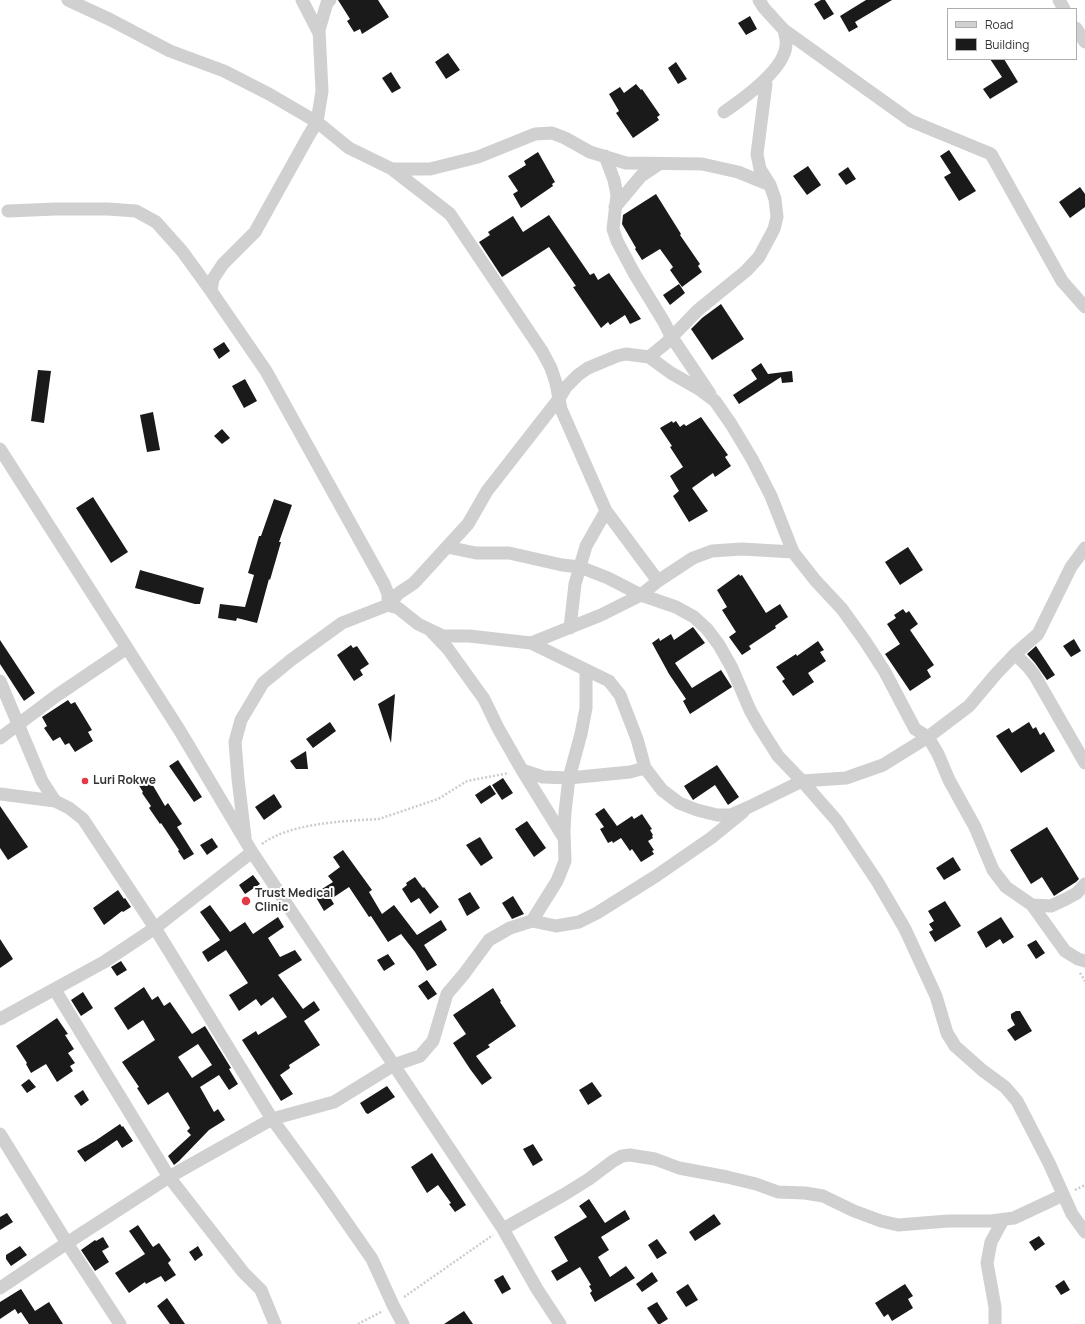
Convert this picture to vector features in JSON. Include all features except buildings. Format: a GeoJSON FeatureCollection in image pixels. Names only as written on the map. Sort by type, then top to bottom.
{"type":"FeatureCollection","features":[{"type":"Feature","properties":{"kind":"street"},"geometry":{"type":"LineString","coordinates":[[68,0],[109,19],[170,51],[224,71],[269,94],[317,122],[349,148],[392,169],[450,214],[548,362],[556,383],[558,400],[561,409],[606,511],[658,581]]}},
{"type":"Feature","properties":{"kind":"street"},"geometry":{"type":"LineString","coordinates":[[302,0],[319,34]]}},
{"type":"Feature","properties":{"kind":"street"},"geometry":{"type":"LineString","coordinates":[[211,291],[213,279],[223,264],[255,232],[308,134],[317,122],[322,90],[319,34],[327,3],[330,0]]}},
{"type":"Feature","properties":{"kind":"street"},"geometry":{"type":"LineString","coordinates":[[759,0],[764,8],[784,30],[911,120],[991,154],[1062,281],[1085,307]]}},
{"type":"Feature","properties":{"kind":"street"},"geometry":{"type":"LineString","coordinates":[[724,112],[750,94],[768,76],[784,55],[786,45],[784,30]]}},
{"type":"Feature","properties":{"kind":"street"},"geometry":{"type":"LineString","coordinates":[[1077,30],[1085,42]]}},
{"type":"Feature","properties":{"kind":"street"},"geometry":{"type":"LineString","coordinates":[[649,357],[665,344],[671,336],[698,310],[746,271],[759,257],[774,229],[778,217],[775,199],[770,184],[760,169],[757,154],[766,84]]}},
{"type":"Feature","properties":{"kind":"street"},"geometry":{"type":"LineString","coordinates":[[392,169],[430,169],[478,157],[534,134],[552,133],[565,138],[590,152],[626,163],[702,164],[738,172],[770,184]]}},
{"type":"Feature","properties":{"kind":"street"},"geometry":{"type":"LineString","coordinates":[[605,156],[614,180],[617,195],[613,229],[616,241],[671,336],[731,424],[752,459],[771,496],[793,552],[815,580],[842,609],[885,672],[916,729],[928,737],[938,754],[949,780],[975,827],[993,870],[1006,887],[1032,905],[1065,951],[1078,959],[1085,961]]}},
{"type":"Feature","properties":{"kind":"street"},"geometry":{"type":"LineString","coordinates":[[615,207],[641,176],[659,164]]}},
{"type":"Feature","properties":{"kind":"street"},"geometry":{"type":"LineString","coordinates":[[8,211],[56,209],[108,209],[136,211],[156,222],[182,251],[266,371],[384,584],[388,594],[388,605]]}},
{"type":"Feature","properties":{"kind":"street"},"geometry":{"type":"LineString","coordinates":[[244,837],[235,742],[241,720],[263,683],[291,660],[342,623],[388,605],[399,593],[414,583],[468,524],[487,491],[558,400],[566,387],[578,375],[588,368],[617,356],[626,354],[649,357],[715,401]]}},
{"type":"Feature","properties":{"kind":"street"},"geometry":{"type":"LineString","coordinates":[[1,454],[127,648],[252,852],[503,1229],[537,1289],[560,1324]]}},
{"type":"Feature","properties":{"kind":"street"},"geometry":{"type":"LineString","coordinates":[[570,628],[575,584],[586,546],[606,511]]}},
{"type":"Feature","properties":{"kind":"street"},"geometry":{"type":"LineString","coordinates":[[447,547],[476,553],[509,553],[562,565],[580,567],[608,578],[641,595],[682,610],[694,617],[707,630],[720,645],[732,668],[750,710],[778,756],[837,821],[877,881],[905,930],[936,996],[947,1033],[955,1046],[982,1070],[1005,1087],[1017,1101],[1049,1163],[1072,1214],[1085,1232]]}},
{"type":"Feature","properties":{"kind":"street"},"geometry":{"type":"LineString","coordinates":[[388,605],[398,608],[418,624],[443,636],[469,636],[531,643],[609,680],[620,695],[637,739],[645,768],[662,790],[679,802],[697,810],[717,815],[731,815],[802,781],[846,778],[883,765],[928,737],[969,706],[1015,654],[1038,634],[1071,567],[1085,548]]}},
{"type":"Feature","properties":{"kind":"street"},"geometry":{"type":"LineString","coordinates":[[531,643],[601,615],[641,595],[658,581],[693,558],[712,551],[742,549],[793,552]]}},
{"type":"Feature","properties":{"kind":"street"},"geometry":{"type":"LineString","coordinates":[[429,629],[448,649],[484,699],[498,728],[564,839]]}},
{"type":"Feature","properties":{"kind":"street"},"geometry":{"type":"LineString","coordinates":[[0,738],[56,696],[127,648]]}},
{"type":"Feature","properties":{"kind":"street"},"geometry":{"type":"LineString","coordinates":[[1015,654],[1035,676],[1085,763]]}},
{"type":"Feature","properties":{"kind":"street"},"geometry":{"type":"LineString","coordinates":[[532,921],[542,908],[561,873],[565,862],[564,812],[569,778],[581,734],[586,708],[586,670]]}},
{"type":"Feature","properties":{"kind":"street"},"geometry":{"type":"LineString","coordinates":[[0,681],[37,771],[55,801]]}},
{"type":"Feature","properties":{"kind":"street"},"geometry":{"type":"LineString","coordinates":[[522,770],[543,777],[569,778],[630,772],[645,768]]}},
{"type":"Feature","properties":{"kind":"street"},"geometry":{"type":"LineString","coordinates":[[0,794],[55,801],[69,808],[83,819],[155,928],[272,1119],[372,1259],[403,1324]]}},
{"type":"Feature","properties":{"kind":"street"},"geometry":{"type":"LineString","coordinates":[[0,1288],[169,1177],[272,1119],[334,1102],[394,1065],[420,1056],[433,1041],[447,994],[489,940],[510,928],[532,921],[556,926],[579,922],[597,913],[711,838],[749,807]]}},
{"type":"Feature","properties":{"kind":"street"},"geometry":{"type":"LineString","coordinates":[[0,1019],[104,962],[155,928],[252,852]]}},
{"type":"Feature","properties":{"kind":"street"},"geometry":{"type":"LineString","coordinates":[[1032,905],[1051,906],[1077,893],[1085,884]]}},
{"type":"Feature","properties":{"kind":"street"},"geometry":{"type":"LineString","coordinates":[[55,990],[169,1177],[243,1272],[261,1290],[275,1324]]}},
{"type":"Feature","properties":{"kind":"street"},"geometry":{"type":"LineString","coordinates":[[0,1134],[67,1243],[120,1324]]}},
{"type":"Feature","properties":{"kind":"street"},"geometry":{"type":"LineString","coordinates":[[503,1229],[583,1183],[613,1161],[630,1154],[655,1159],[679,1168],[756,1184],[778,1192],[805,1193],[823,1196],[854,1211],[881,1221],[898,1225],[948,1221],[991,1221],[1014,1218],[1063,1195]]}},
{"type":"Feature","properties":{"kind":"street"},"geometry":{"type":"LineString","coordinates":[[995,1324],[995,1307],[987,1263],[991,1242],[1003,1220]]}},
{"type":"Feature","properties":{"kind":"path"},"geometry":{"type":"LineString","coordinates":[[252,852],[269,839],[297,828],[379,819],[438,799],[466,780],[522,770]]}},
{"type":"Feature","properties":{"kind":"path"},"geometry":{"type":"LineString","coordinates":[[358,1324],[393,1305],[503,1229]]}},
{"type":"Feature","properties":{"kind":"place","name":"Luri Rokwe"},"geometry":{"type":"Point","coordinates":[85,781]}},
{"type":"Feature","properties":{"kind":"place","name":"Trust Medical Clinic"},"geometry":{"type":"Point","coordinates":[246,901]}}]}
